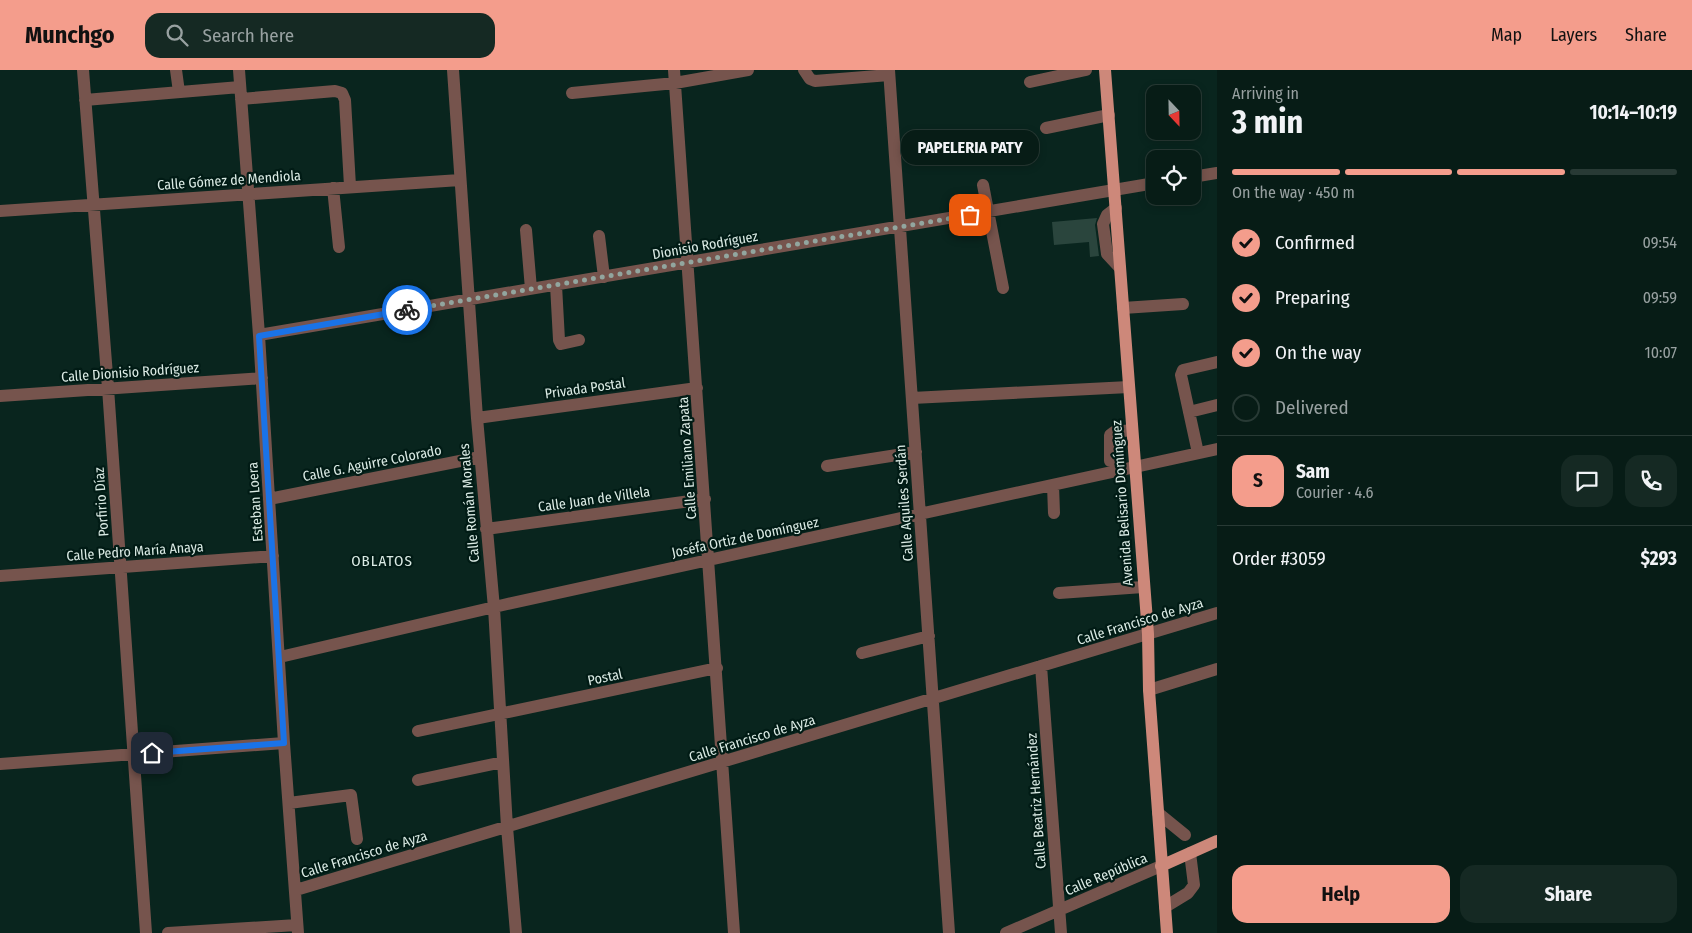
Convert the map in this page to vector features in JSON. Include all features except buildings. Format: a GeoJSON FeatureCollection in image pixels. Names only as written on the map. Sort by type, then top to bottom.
{"type":"FeatureCollection","features":[{"type":"Feature","properties":{"kind":"main road","name":"Avenida Belisario Domínguez"},"geometry":{"type":"LineString","coordinates":[[1105,70],[1148,634],[1149,690],[1167,933]]}},
{"type":"Feature","properties":{"kind":"main road","name":"Calle República"},"geometry":{"type":"LineString","coordinates":[[1161,866],[1217,841]]}},
{"type":"Feature","properties":{"kind":"street","name":"Porfirio Díaz"},"geometry":{"type":"LineString","coordinates":[[83,70],[108,388],[146,933]]}},
{"type":"Feature","properties":{"kind":"street"},"geometry":{"type":"LineString","coordinates":[[176,70],[179,92]]}},
{"type":"Feature","properties":{"kind":"street","name":"Esteban Loera"},"geometry":{"type":"LineString","coordinates":[[239,70],[262,378],[297,929]]}},
{"type":"Feature","properties":{"kind":"street","name":"Calle Román Morales"},"geometry":{"type":"LineString","coordinates":[[453,70],[468,300],[494,608],[507,827],[516,933]]}},
{"type":"Feature","properties":{"kind":"street","name":"Calle Emiliano Zapata"},"geometry":{"type":"LineString","coordinates":[[674,70],[734,933]]}},
{"type":"Feature","properties":{"kind":"street"},"geometry":{"type":"LineString","coordinates":[[572,93],[675,83],[748,70]]}},
{"type":"Feature","properties":{"kind":"street"},"geometry":{"type":"LineString","coordinates":[[804,70],[810,79],[815,81],[889,73]]}},
{"type":"Feature","properties":{"kind":"street"},"geometry":{"type":"LineString","coordinates":[[1030,82],[1086,70]]}},
{"type":"Feature","properties":{"kind":"street","name":"Calle Aquiles Serdán"},"geometry":{"type":"LineString","coordinates":[[889,73],[949,933]]}},
{"type":"Feature","properties":{"kind":"street"},"geometry":{"type":"LineString","coordinates":[[86,100],[179,92],[335,91],[342,93],[345,100],[350,186]]}},
{"type":"Feature","properties":{"kind":"street"},"geometry":{"type":"LineString","coordinates":[[1046,128],[1109,115]]}},
{"type":"Feature","properties":{"kind":"street"},"geometry":{"type":"LineString","coordinates":[[1201,176],[1217,173]]}},
{"type":"Feature","properties":{"kind":"street","name":"Calle Gómez de Mendiola"},"geometry":{"type":"LineString","coordinates":[[0,211],[460,180]]}},
{"type":"Feature","properties":{"kind":"street"},"geometry":{"type":"LineString","coordinates":[[983,185],[1002,288]]}},
{"type":"Feature","properties":{"kind":"street","name":"Dionisio Rodríguez"},"geometry":{"type":"LineString","coordinates":[[259,336],[1146,185]]}},
{"type":"Feature","properties":{"kind":"street"},"geometry":{"type":"LineString","coordinates":[[333,188],[339,247]]}},
{"type":"Feature","properties":{"kind":"street"},"geometry":{"type":"LineString","coordinates":[[526,230],[531,289]]}},
{"type":"Feature","properties":{"kind":"street"},"geometry":{"type":"LineString","coordinates":[[598,236],[604,277]]}},
{"type":"Feature","properties":{"kind":"street"},"geometry":{"type":"LineString","coordinates":[[556,285],[559,340],[561,344],[580,340]]}},
{"type":"Feature","properties":{"kind":"street"},"geometry":{"type":"LineString","coordinates":[[1123,308],[1183,304]]}},
{"type":"Feature","properties":{"kind":"street"},"geometry":{"type":"LineString","coordinates":[[1198,453],[1181,375],[1183,370],[1217,362]]}},
{"type":"Feature","properties":{"kind":"street","name":"Calle Dionisio Rodríguez"},"geometry":{"type":"LineString","coordinates":[[0,396],[262,378]]}},
{"type":"Feature","properties":{"kind":"street"},"geometry":{"type":"LineString","coordinates":[[912,398],[1129,387]]}},
{"type":"Feature","properties":{"kind":"street","name":"Privada Postal"},"geometry":{"type":"LineString","coordinates":[[477,418],[697,388]]}},
{"type":"Feature","properties":{"kind":"street"},"geometry":{"type":"LineString","coordinates":[[1188,412],[1217,405]]}},
{"type":"Feature","properties":{"kind":"street"},"geometry":{"type":"LineString","coordinates":[[1110,461],[1110,435],[1114,432],[1132,430]]}},
{"type":"Feature","properties":{"kind":"street","name":"Joséfa Ortiz de Domínguez"},"geometry":{"type":"LineString","coordinates":[[280,658],[494,608],[1217,448]]}},
{"type":"Feature","properties":{"kind":"street"},"geometry":{"type":"LineString","coordinates":[[827,466],[916,452]]}},
{"type":"Feature","properties":{"kind":"street","name":"Calle G. Aguirre Colorado"},"geometry":{"type":"LineString","coordinates":[[269,499],[480,457]]}},
{"type":"Feature","properties":{"kind":"street"},"geometry":{"type":"LineString","coordinates":[[1053,485],[1054,513]]}},
{"type":"Feature","properties":{"kind":"street","name":"Calle Juan de Villela"},"geometry":{"type":"LineString","coordinates":[[486,529],[705,499]]}},
{"type":"Feature","properties":{"kind":"street","name":"Calle Pedro María Anaya"},"geometry":{"type":"LineString","coordinates":[[0,576],[273,556]]}},
{"type":"Feature","properties":{"kind":"street"},"geometry":{"type":"LineString","coordinates":[[1059,593],[1143,587]]}},
{"type":"Feature","properties":{"kind":"street","name":"Calle Francisco de Ayza"},"geometry":{"type":"LineString","coordinates":[[296,890],[1217,613]]}},
{"type":"Feature","properties":{"kind":"street"},"geometry":{"type":"LineString","coordinates":[[862,654],[929,636]]}},
{"type":"Feature","properties":{"kind":"street","name":"Calle Beatriz Hernández"},"geometry":{"type":"LineString","coordinates":[[1041,666],[1061,933]]}},
{"type":"Feature","properties":{"kind":"street","name":"Postal"},"geometry":{"type":"LineString","coordinates":[[418,731],[717,668]]}},
{"type":"Feature","properties":{"kind":"street"},"geometry":{"type":"LineString","coordinates":[[1149,690],[1217,669]]}},
{"type":"Feature","properties":{"kind":"street"},"geometry":{"type":"LineString","coordinates":[[0,764],[284,743]]}},
{"type":"Feature","properties":{"kind":"street"},"geometry":{"type":"LineString","coordinates":[[418,780],[503,762]]}},
{"type":"Feature","properties":{"kind":"street"},"geometry":{"type":"LineString","coordinates":[[290,803],[352,795],[357,839]]}},
{"type":"Feature","properties":{"kind":"street"},"geometry":{"type":"LineString","coordinates":[[1158,813],[1185,835]]}},
{"type":"Feature","properties":{"kind":"street"},"geometry":{"type":"LineString","coordinates":[[1165,907],[1188,893],[1194,885],[1190,853]]}},
{"type":"Feature","properties":{"kind":"street","name":"Calle República"},"geometry":{"type":"LineString","coordinates":[[1006,933],[1161,866]]}},
{"type":"Feature","properties":{"kind":"street"},"geometry":{"type":"LineString","coordinates":[[168,933],[297,929]]}},
{"type":"Feature","properties":{"kind":"way so far"},"geometry":{"type":"LineString","coordinates":[[407,310],[970,215]]}},
{"type":"Feature","properties":{"kind":"place","name":"PAPELERIA PATY"},"geometry":{"type":"Point","coordinates":[970,215]}},
{"type":"Feature","properties":{"kind":"district","name":"OBLATOS"},"geometry":{"type":"Point","coordinates":[382,561]}},
{"type":"Feature","properties":{"kind":"route"},"geometry":{"type":"LineString","coordinates":[[152,753],[284,743],[259,336],[407,310]]}}]}
